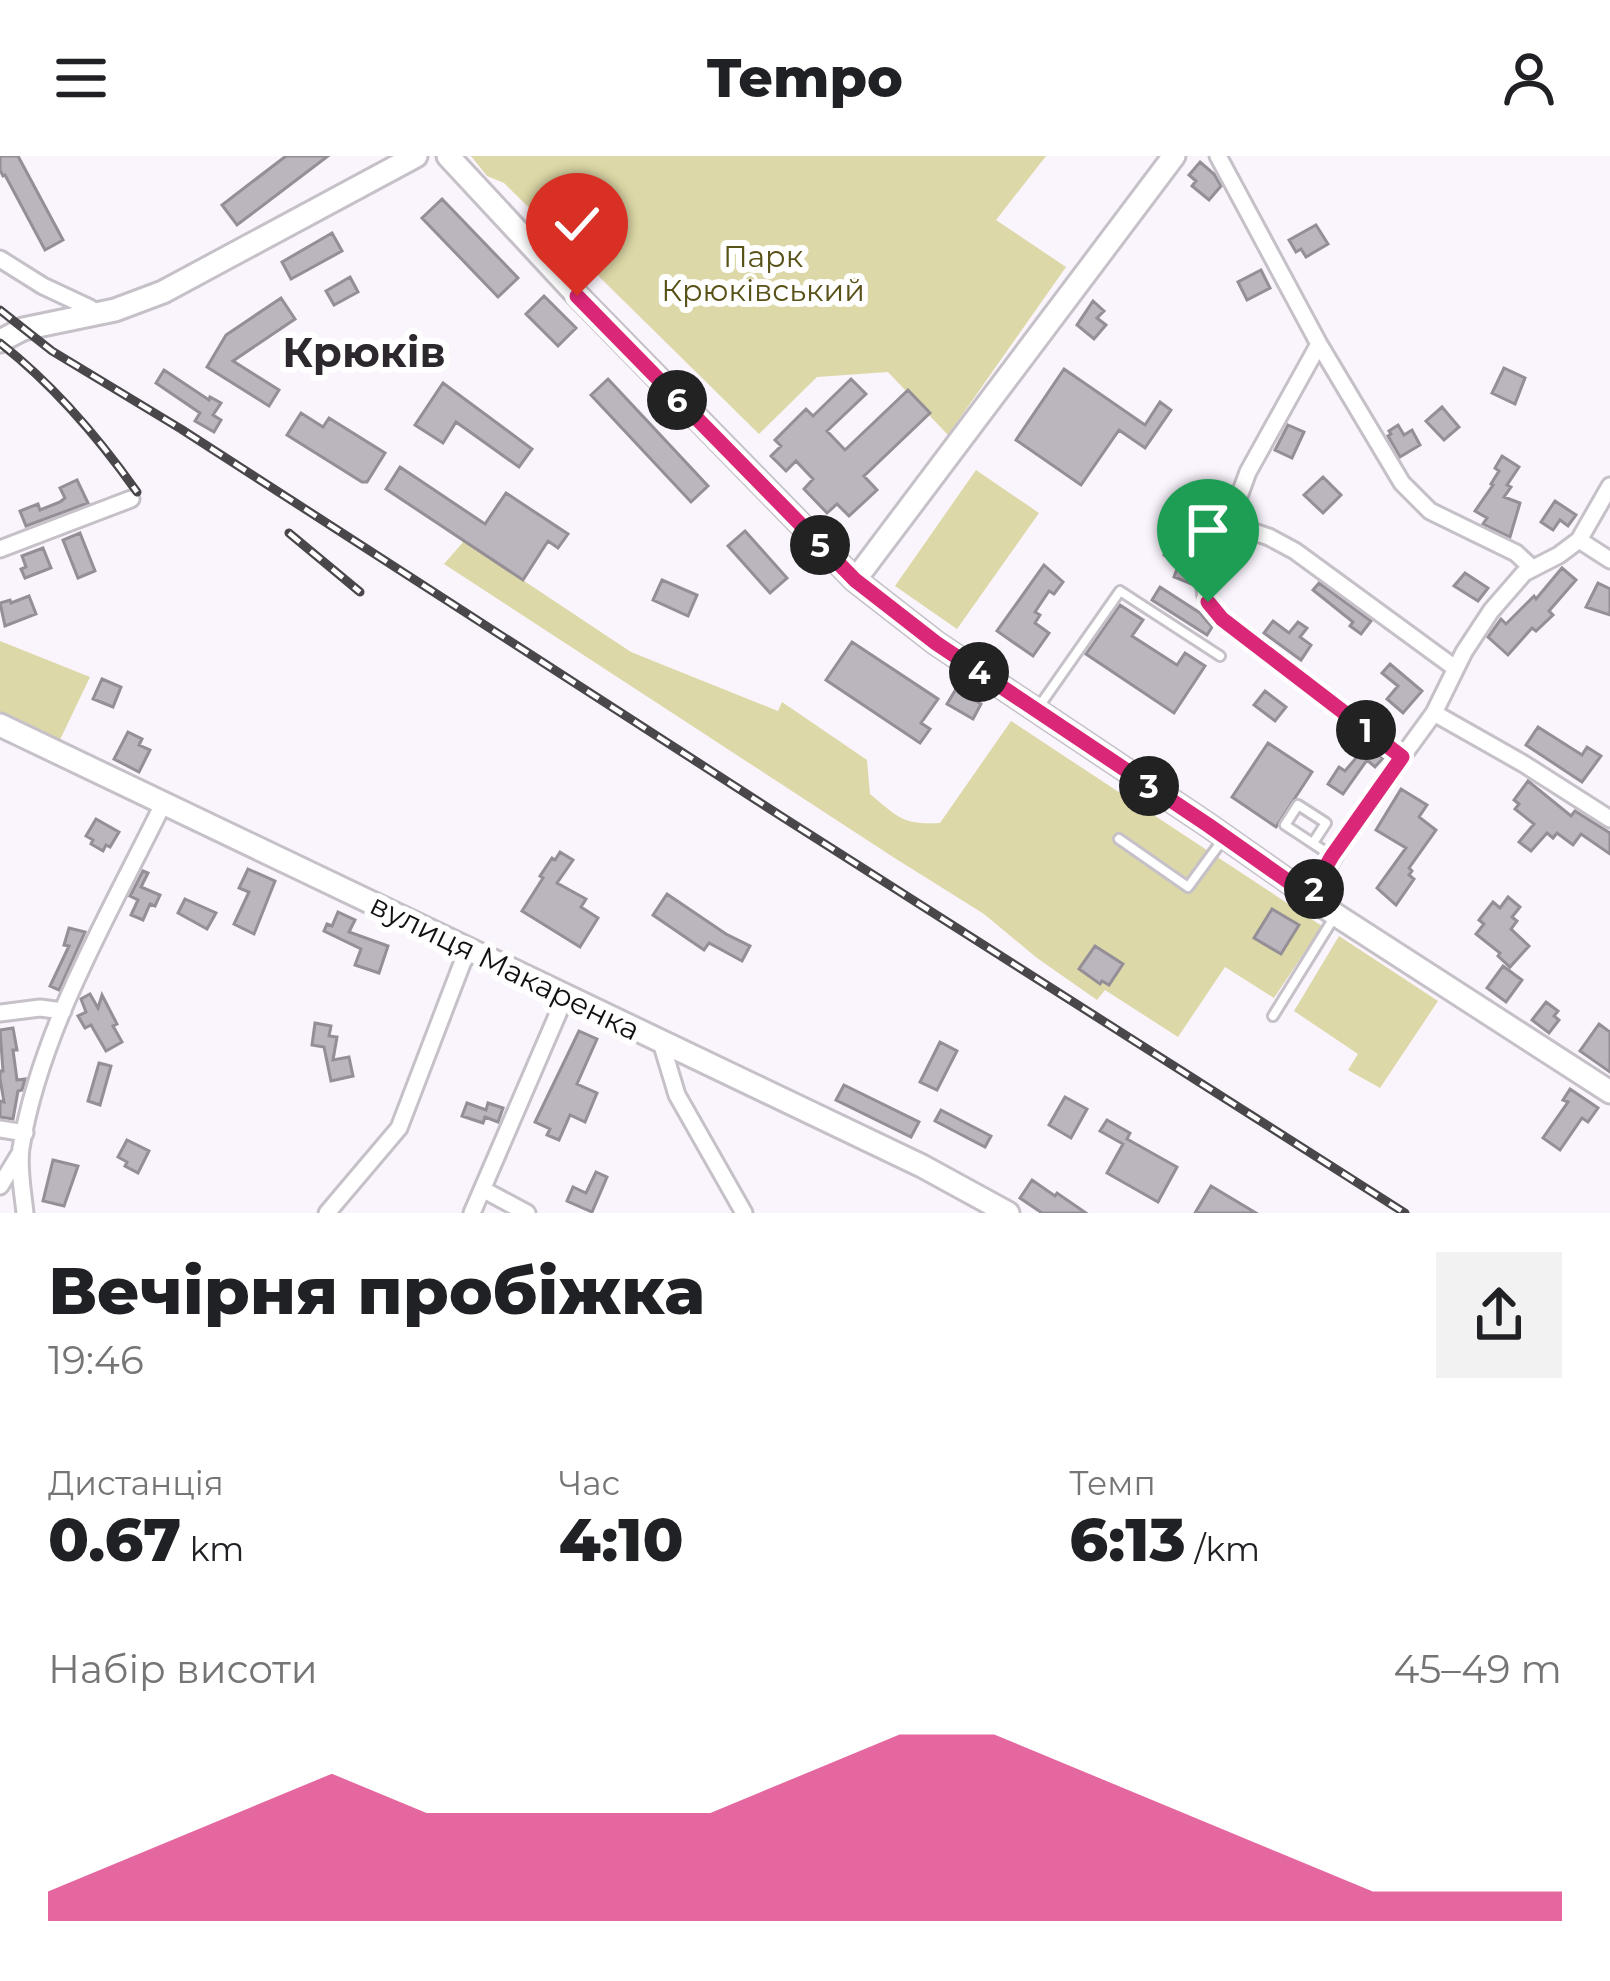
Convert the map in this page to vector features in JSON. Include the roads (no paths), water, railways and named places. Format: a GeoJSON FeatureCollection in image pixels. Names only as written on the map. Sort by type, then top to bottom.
{"type":"FeatureCollection","features":[{"type":"Feature","properties":{"kind":"main road"},"geometry":{"type":"LineString","coordinates":[[0,341],[23,329],[128,307],[163,292],[416,156]]}},
{"type":"Feature","properties":{"kind":"main road"},"geometry":{"type":"LineString","coordinates":[[448,156],[678,401],[855,580],[936,643],[1336,915],[1610,1092]]}},
{"type":"Feature","properties":{"kind":"main road"},"geometry":{"type":"LineString","coordinates":[[855,580],[1174,156]]}},
{"type":"Feature","properties":{"kind":"main road","name":"вулиця Макаренка"},"geometry":{"type":"LineString","coordinates":[[0,725],[922,1166],[1008,1213]]}},
{"type":"Feature","properties":{"kind":"street"},"geometry":{"type":"LineString","coordinates":[[1218,156],[1319,344],[1408,491],[1437,515],[1516,553],[1531,567]]}},
{"type":"Feature","properties":{"kind":"street"},"geometry":{"type":"LineString","coordinates":[[0,259],[90,308],[93,315]]}},
{"type":"Feature","properties":{"kind":"street"},"geometry":{"type":"LineString","coordinates":[[1319,344],[1249,472],[1206,596],[1215,613],[1402,757]]}},
{"type":"Feature","properties":{"kind":"street"},"geometry":{"type":"LineString","coordinates":[[1309,896],[1434,713],[1455,668],[1491,611],[1519,576],[1579,541],[1610,486]]}},
{"type":"Feature","properties":{"kind":"street"},"geometry":{"type":"LineString","coordinates":[[0,549],[131,499]]}},
{"type":"Feature","properties":{"kind":"street"},"geometry":{"type":"LineString","coordinates":[[1228,523],[1295,551],[1455,668]]}},
{"type":"Feature","properties":{"kind":"street"},"geometry":{"type":"LineString","coordinates":[[1579,541],[1610,560]]}},
{"type":"Feature","properties":{"kind":"street"},"geometry":{"type":"LineString","coordinates":[[1434,713],[1610,819]]}},
{"type":"Feature","properties":{"kind":"street"},"geometry":{"type":"LineString","coordinates":[[0,1186],[20,1152],[36,1087],[63,1011],[163,804]]}},
{"type":"Feature","properties":{"kind":"street"},"geometry":{"type":"LineString","coordinates":[[328,1213],[400,1128],[468,948]]}},
{"type":"Feature","properties":{"kind":"street"},"geometry":{"type":"LineString","coordinates":[[472,1213],[566,995]]}},
{"type":"Feature","properties":{"kind":"street"},"geometry":{"type":"LineString","coordinates":[[0,1013],[40,1008],[63,1011]]}},
{"type":"Feature","properties":{"kind":"street"},"geometry":{"type":"LineString","coordinates":[[661,1042],[677,1095],[744,1213]]}},
{"type":"Feature","properties":{"kind":"street"},"geometry":{"type":"LineString","coordinates":[[0,1129],[25,1132]]}},
{"type":"Feature","properties":{"kind":"street"},"geometry":{"type":"LineString","coordinates":[[20,1152],[25,1213]]}},
{"type":"Feature","properties":{"kind":"street"},"geometry":{"type":"LineString","coordinates":[[484,1190],[527,1213]]}},
{"type":"Feature","properties":{"kind":"lane"},"geometry":{"type":"LineString","coordinates":[[1037,710],[1120,591],[1220,656]]}},
{"type":"Feature","properties":{"kind":"lane"},"geometry":{"type":"LineString","coordinates":[[1313,843],[1326,823],[1298,805],[1285,825],[1332,856]]}},
{"type":"Feature","properties":{"kind":"lane"},"geometry":{"type":"LineString","coordinates":[[1119,839],[1188,886],[1225,836]]}},
{"type":"Feature","properties":{"kind":"lane"},"geometry":{"type":"LineString","coordinates":[[1273,1016],[1336,915]]}},
{"type":"Feature","properties":{"kind":"railway"},"geometry":{"type":"LineString","coordinates":[[0,310],[52,351],[1405,1213]]}},
{"type":"Feature","properties":{"kind":"railway"},"geometry":{"type":"LineString","coordinates":[[0,343],[74,413],[137,492]]}},
{"type":"Feature","properties":{"kind":"railway"},"geometry":{"type":"LineString","coordinates":[[289,533],[360,592]]}},
{"type":"Feature","properties":{"kind":"district","name":"Крюків"},"geometry":{"type":"Point","coordinates":[364,352]}},
{"type":"Feature","properties":{"kind":"park label","name":"Парк Крюківський"},"geometry":{"type":"Point","coordinates":[763,273]}}]}
